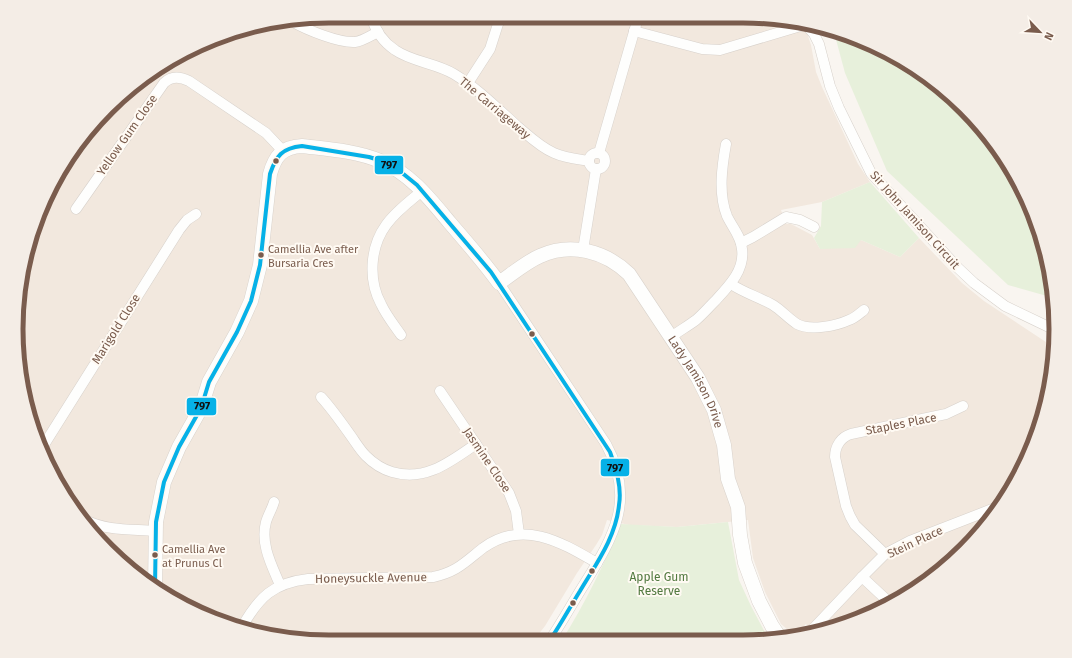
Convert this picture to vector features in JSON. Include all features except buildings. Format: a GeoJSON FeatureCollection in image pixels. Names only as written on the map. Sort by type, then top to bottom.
{"type":"FeatureCollection","features":[{"type":"Feature","properties":{"kind":"street","name":"The Carriageway"},"geometry":{"type":"LineString","coordinates":[[374,23],[378,32],[386,43],[395,50],[403,55],[440,67],[468,83],[540,145],[559,155],[593,165]]}},
{"type":"Feature","properties":{"kind":"street"},"geometry":{"type":"LineString","coordinates":[[468,83],[490,48],[499,23]]}},
{"type":"Feature","properties":{"kind":"street"},"geometry":{"type":"LineString","coordinates":[[583,250],[593,165],[601,168],[605,164],[604,156],[599,153],[636,23]]}},
{"type":"Feature","properties":{"kind":"street"},"geometry":{"type":"LineString","coordinates":[[299,25],[319,34],[348,42],[361,41],[378,32]]}},
{"type":"Feature","properties":{"kind":"street"},"geometry":{"type":"LineString","coordinates":[[634,31],[712,51],[728,48],[795,28]]}},
{"type":"Feature","properties":{"kind":"street","name":"Sir John Jamison Circuit"},"geometry":{"type":"LineString","coordinates":[[811,31],[819,44],[830,86],[839,108],[871,173],[958,268],[974,283],[1005,306],[1049,327]]}},
{"type":"Feature","properties":{"kind":"street","name":"Yellow Gum Close"},"geometry":{"type":"LineString","coordinates":[[76,209],[164,82],[171,78],[178,77],[189,81],[266,133],[283,151]]}},
{"type":"Feature","properties":{"kind":"street"},"geometry":{"type":"LineString","coordinates":[[670,336],[698,319],[731,284],[742,261],[743,253],[741,243],[728,218],[724,204],[722,170],[726,144]]}},
{"type":"Feature","properties":{"kind":"street"},"geometry":{"type":"LineString","coordinates":[[155,580],[155,531],[164,482],[179,447],[201,408],[209,382],[237,332],[250,301],[260,265],[271,170],[275,159],[283,151],[302,146],[375,158],[401,172],[422,191],[482,260],[499,283],[606,444],[616,469],[620,487],[618,519],[611,539],[553,635]]}},
{"type":"Feature","properties":{"kind":"street"},"geometry":{"type":"LineString","coordinates":[[401,335],[377,297],[373,280],[373,258],[376,244],[386,224],[395,214],[422,191]]}},
{"type":"Feature","properties":{"kind":"street","name":"Marigold Close"},"geometry":{"type":"LineString","coordinates":[[45,443],[179,230],[187,220],[196,214]]}},
{"type":"Feature","properties":{"kind":"street"},"geometry":{"type":"LineString","coordinates":[[741,243],[786,217],[800,220],[814,227]]}},
{"type":"Feature","properties":{"kind":"street","name":"Lady Jamison Drive"},"geometry":{"type":"LineString","coordinates":[[499,283],[540,256],[561,250],[583,250],[598,254],[611,260],[629,274],[698,378],[718,421],[724,445],[728,479],[738,507],[740,535],[745,563],[759,601],[776,633]]}},
{"type":"Feature","properties":{"kind":"street"},"geometry":{"type":"LineString","coordinates":[[731,284],[738,289],[774,305],[797,323],[808,327],[818,327],[845,322],[854,318],[864,310]]}},
{"type":"Feature","properties":{"kind":"street","name":"Jasmine Close"},"geometry":{"type":"LineString","coordinates":[[440,391],[506,487],[512,498],[518,518],[519,534]]}},
{"type":"Feature","properties":{"kind":"street"},"geometry":{"type":"LineString","coordinates":[[321,397],[334,411],[365,456],[377,465],[394,472],[411,475],[431,472],[444,466],[476,444]]}},
{"type":"Feature","properties":{"kind":"street","name":"Staples Place"},"geometry":{"type":"LineString","coordinates":[[885,554],[855,525],[848,512],[835,456],[836,440],[851,434],[946,414],[963,406]]}},
{"type":"Feature","properties":{"kind":"street"},"geometry":{"type":"LineString","coordinates":[[274,502],[266,522],[265,542],[280,585]]}},
{"type":"Feature","properties":{"kind":"street","name":"Stein Place"},"geometry":{"type":"LineString","coordinates":[[815,626],[862,576],[885,554],[910,541],[989,510]]}},
{"type":"Feature","properties":{"kind":"street"},"geometry":{"type":"LineString","coordinates":[[92,523],[108,528],[155,531]]}},
{"type":"Feature","properties":{"kind":"street","name":"Honeysuckle Avenue"},"geometry":{"type":"LineString","coordinates":[[244,623],[255,605],[280,585],[308,579],[433,577],[455,570],[492,542],[519,534],[536,535],[554,540],[566,545],[597,563]]}},
{"type":"Feature","properties":{"kind":"street"},"geometry":{"type":"LineString","coordinates":[[862,576],[886,599]]}},
{"type":"Feature","properties":{"kind":"shaded area"},"geometry":{"type":"Polygon","coordinates":[[[743,23],[806,30],[811,45],[816,72],[822,87],[858,164],[870,182],[822,202],[781,210],[786,224],[791,224],[812,235],[820,249],[861,240],[900,257],[919,238],[962,283],[984,301],[1048,344],[1046,369],[1039,408],[1026,446],[1008,482],[986,515],[973,531],[945,559],[929,572],[896,594],[860,612],[841,619],[810,628],[806,624],[801,629],[790,631],[781,624],[765,592],[753,558],[748,520],[677,527],[629,525],[607,520],[602,535],[538,635],[329,635],[289,632],[250,625],[212,612],[176,594],[159,583],[127,559],[99,531],[86,515],[64,482],[46,446],[33,408],[24,349],[23,329],[26,289],[33,250],[39,231],[46,212],[64,176],[86,143],[99,127],[127,99],[143,86],[176,64],[212,46],[250,33],[309,24],[743,23]]]}},
{"type":"Feature","properties":{"kind":"green space"},"geometry":{"type":"Polygon","coordinates":[[[835,37],[860,46],[896,64],[913,75],[945,99],[973,127],[986,143],[1008,176],[1026,212],[1039,250],[1047,296],[1008,285],[887,171],[845,73],[835,37]]]}},
{"type":"Feature","properties":{"kind":"green space"},"geometry":{"type":"Polygon","coordinates":[[[870,182],[919,238],[900,257],[861,240],[855,248],[820,249],[814,238],[821,226],[822,202],[870,182]]]}},
{"type":"Feature","properties":{"kind":"green space","name":"Apple Gum Reserve"},"geometry":{"type":"Polygon","coordinates":[[[728,522],[739,580],[766,634],[565,635],[594,584],[621,524],[677,527],[728,522]]]}},
{"type":"Feature","properties":{"kind":"transit line","name":"797"},"geometry":{"type":"LineString","coordinates":[[155,580],[156,522],[164,482],[179,447],[201,408],[209,382],[237,332],[251,301],[260,265],[270,174],[272,168],[277,158],[285,151],[302,146],[369,157],[382,161],[401,172],[417,185],[491,272],[610,452],[616,471],[620,492],[614,528],[599,560],[553,635]]}},
{"type":"Feature","properties":{"kind":"place","name":"Camellia Ave after Bursaria Cres"},"geometry":{"type":"Point","coordinates":[261,255]}},
{"type":"Feature","properties":{"kind":"place","name":"Camellia Ave at Prunus Cl"},"geometry":{"type":"Point","coordinates":[155,555]}}]}
